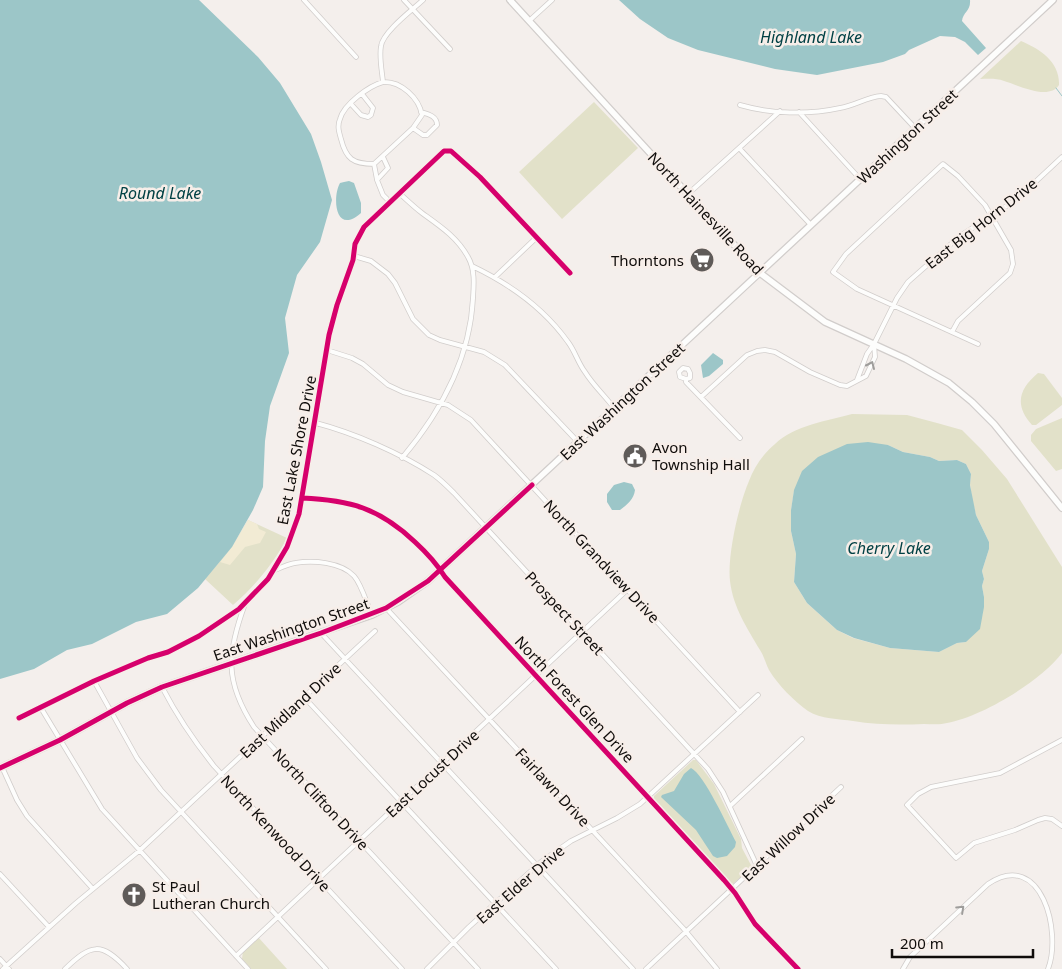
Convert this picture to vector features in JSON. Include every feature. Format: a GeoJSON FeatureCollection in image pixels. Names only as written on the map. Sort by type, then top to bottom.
{"type":"FeatureCollection","features":[{"type":"Feature","properties":{"kind":"main road","name":"North Hainesville Road"},"geometry":{"type":"LineString","coordinates":[[510,0],[760,273],[825,322],[927,370],[949,383],[994,424],[1062,508]]}},
{"type":"Feature","properties":{"kind":"main road","name":"Washington Street"},"geometry":{"type":"LineString","coordinates":[[760,273],[1054,0]]}},
{"type":"Feature","properties":{"kind":"main road","name":"East Washington Street"},"geometry":{"type":"LineString","coordinates":[[1,767],[60,740],[162,687],[372,615],[428,581],[760,273]]}},
{"type":"Feature","properties":{"kind":"street"},"geometry":{"type":"LineString","coordinates":[[304,0],[356,58]]}},
{"type":"Feature","properties":{"kind":"street"},"geometry":{"type":"LineString","coordinates":[[404,0],[450,50]]}},
{"type":"Feature","properties":{"kind":"street"},"geometry":{"type":"LineString","coordinates":[[383,82],[380,57],[384,36],[423,0]]}},
{"type":"Feature","properties":{"kind":"street"},"geometry":{"type":"LineString","coordinates":[[529,21],[552,0]]}},
{"type":"Feature","properties":{"kind":"street"},"geometry":{"type":"LineString","coordinates":[[383,82],[396,83],[415,99],[422,115],[418,123],[374,164],[360,164],[346,155],[338,129],[342,113],[362,94],[375,84],[383,82]]}},
{"type":"Feature","properties":{"kind":"street"},"geometry":{"type":"LineString","coordinates":[[350,104],[361,115],[368,117],[371,115],[373,108],[362,94]]}},
{"type":"Feature","properties":{"kind":"street"},"geometry":{"type":"LineString","coordinates":[[740,104],[780,111],[810,113],[841,108],[881,96],[886,97],[915,128]]}},
{"type":"Feature","properties":{"kind":"street"},"geometry":{"type":"LineString","coordinates":[[688,194],[780,111]]}},
{"type":"Feature","properties":{"kind":"street"},"geometry":{"type":"LineString","coordinates":[[413,128],[423,135],[427,135],[437,125],[434,117],[421,112]]}},
{"type":"Feature","properties":{"kind":"street"},"geometry":{"type":"LineString","coordinates":[[799,112],[861,180]]}},
{"type":"Feature","properties":{"kind":"street"},"geometry":{"type":"LineString","coordinates":[[740,148],[811,225]]}},
{"type":"Feature","properties":{"kind":"street","name":"East Lake Shore Drive"},"geometry":{"type":"LineString","coordinates":[[19,718],[94,681],[148,658],[180,647],[218,624],[246,602],[273,571],[290,539],[299,514],[327,350],[337,305],[354,256],[358,236],[364,227],[444,151],[451,151],[464,162],[536,238]]}},
{"type":"Feature","properties":{"kind":"street"},"geometry":{"type":"LineString","coordinates":[[377,180],[388,168],[383,157]]}},
{"type":"Feature","properties":{"kind":"street","name":"East Big Horn Drive"},"geometry":{"type":"LineString","coordinates":[[857,380],[867,354],[902,289],[908,282],[950,243],[1016,200],[1062,157]]}},
{"type":"Feature","properties":{"kind":"street"},"geometry":{"type":"LineString","coordinates":[[374,164],[377,180],[383,195],[390,202]]}},
{"type":"Feature","properties":{"kind":"street"},"geometry":{"type":"LineString","coordinates":[[952,332],[958,321],[1005,279],[1012,269],[1014,258],[985,205],[958,176],[943,164],[846,254],[833,272],[857,289],[978,344]]}},
{"type":"Feature","properties":{"kind":"street"},"geometry":{"type":"LineString","coordinates":[[399,193],[447,230],[468,257],[472,266],[474,284],[472,311],[465,347],[448,390],[421,435],[402,458]]}},
{"type":"Feature","properties":{"kind":"street"},"geometry":{"type":"LineString","coordinates":[[494,277],[536,238],[570,273]]}},
{"type":"Feature","properties":{"kind":"street"},"geometry":{"type":"LineString","coordinates":[[354,256],[371,262],[388,274],[413,319],[429,336],[484,352],[505,365],[578,442]]}},
{"type":"Feature","properties":{"kind":"street"},"geometry":{"type":"LineString","coordinates":[[472,266],[494,277],[531,302],[559,330],[585,372],[614,408]]}},
{"type":"Feature","properties":{"kind":"street"},"geometry":{"type":"LineString","coordinates":[[701,397],[737,362],[747,355],[765,350],[775,352],[810,372],[840,385],[847,386],[866,376],[875,356],[874,344]]}},
{"type":"Feature","properties":{"kind":"street","name":"North Grandview Drive"},"geometry":{"type":"LineString","coordinates":[[327,350],[352,358],[363,364],[388,384],[403,392],[448,405],[471,420],[740,712]]}},
{"type":"Feature","properties":{"kind":"street"},"geometry":{"type":"LineString","coordinates":[[686,379],[686,382],[740,438]]}},
{"type":"Feature","properties":{"kind":"street","name":"Prospect Street"},"geometry":{"type":"LineString","coordinates":[[316,423],[340,429],[436,476],[486,527],[715,778],[757,866]]}},
{"type":"Feature","properties":{"kind":"street","name":"North Forest Glen Drive"},"geometry":{"type":"LineString","coordinates":[[302,498],[343,502],[358,506],[389,520],[420,547],[445,578],[537,675],[732,889],[755,924],[798,969]]}},
{"type":"Feature","properties":{"kind":"street"},"geometry":{"type":"LineString","coordinates":[[273,571],[294,563],[308,562],[323,562],[340,567],[354,576],[372,615]]}},
{"type":"Feature","properties":{"kind":"street","name":"East Locust Drive"},"geometry":{"type":"LineString","coordinates":[[236,956],[628,590]]}},
{"type":"Feature","properties":{"kind":"street","name":"North Clifton Drive"},"geometry":{"type":"LineString","coordinates":[[246,602],[236,630],[231,664],[238,697],[254,727],[478,969]]}},
{"type":"Feature","properties":{"kind":"street","name":"Fairlawn Drive"},"geometry":{"type":"LineString","coordinates":[[386,608],[593,830],[717,969]]}},
{"type":"Feature","properties":{"kind":"street","name":"East Midland Drive"},"geometry":{"type":"LineString","coordinates":[[6,968],[49,927],[139,851],[375,631]]}},
{"type":"Feature","properties":{"kind":"street"},"geometry":{"type":"LineString","coordinates":[[321,633],[633,969]]}},
{"type":"Feature","properties":{"kind":"street"},"geometry":{"type":"LineString","coordinates":[[94,681],[137,758],[151,778],[326,969]]}},
{"type":"Feature","properties":{"kind":"street","name":"North Kenwood Drive"},"geometry":{"type":"LineString","coordinates":[[162,687],[187,730],[222,774],[402,969]]}},
{"type":"Feature","properties":{"kind":"street","name":"East Elder Drive"},"geometry":{"type":"LineString","coordinates":[[427,969],[469,927],[537,865],[556,850],[640,804],[758,695]]}},
{"type":"Feature","properties":{"kind":"street"},"geometry":{"type":"LineString","coordinates":[[304,697],[556,969]]}},
{"type":"Feature","properties":{"kind":"street"},"geometry":{"type":"LineString","coordinates":[[41,708],[102,809],[248,969]]}},
{"type":"Feature","properties":{"kind":"street"},"geometry":{"type":"LineString","coordinates":[[730,806],[802,740]]}},
{"type":"Feature","properties":{"kind":"street"},"geometry":{"type":"LineString","coordinates":[[1062,740],[1000,773],[931,787],[918,794],[907,805],[956,858],[974,842],[1015,830],[1045,818],[1058,822],[1062,826]]}},
{"type":"Feature","properties":{"kind":"street"},"geometry":{"type":"LineString","coordinates":[[1,767],[27,816],[93,889]]}},
{"type":"Feature","properties":{"kind":"street","name":"East Willow Drive"},"geometry":{"type":"LineString","coordinates":[[646,969],[841,787]]}},
{"type":"Feature","properties":{"kind":"street"},"geometry":{"type":"LineString","coordinates":[[0,874],[49,927]]}},
{"type":"Feature","properties":{"kind":"street"},"geometry":{"type":"LineString","coordinates":[[903,969],[910,957],[994,880],[1018,876],[1030,879],[1041,886]]}},
{"type":"Feature","properties":{"kind":"street"},"geometry":{"type":"LineString","coordinates":[[65,969],[84,952],[100,949],[109,952],[127,969]]}},
{"type":"Feature","properties":{"kind":"street"},"geometry":{"type":"LineString","coordinates":[[1048,969],[1057,954]]}},
{"type":"Feature","properties":{"kind":"street"},"geometry":{"type":"LineString","coordinates":[[0,959],[6,968]]}},
{"type":"Feature","properties":{"kind":"green space"},"geometry":{"type":"Polygon","coordinates":[[[1021,41],[1048,57],[1058,77],[1059,85],[1054,90],[1041,92],[1001,80],[980,79],[1021,41]]]}},
{"type":"Feature","properties":{"kind":"green space"},"geometry":{"type":"Polygon","coordinates":[[[594,102],[638,148],[562,219],[519,172],[594,102]]]}},
{"type":"Feature","properties":{"kind":"green space"},"geometry":{"type":"Polygon","coordinates":[[[1038,373],[1044,374],[1062,398],[1062,405],[1036,425],[1032,425],[1023,411],[1021,398],[1027,385],[1038,373]]]}},
{"type":"Feature","properties":{"kind":"green space"},"geometry":{"type":"Polygon","coordinates":[[[852,414],[907,415],[962,430],[1007,479],[1062,567],[1062,653],[1026,686],[993,706],[944,724],[880,724],[819,716],[803,707],[777,681],[769,670],[737,608],[730,581],[730,558],[738,516],[751,476],[763,456],[792,432],[852,414]],[[888,445],[794,491],[791,510],[791,531],[796,554],[794,582],[807,603],[837,630],[853,638],[890,648],[939,652],[957,643],[966,642],[982,616],[984,597],[982,586],[984,579],[982,571],[989,549],[989,542],[976,515],[970,484],[971,474],[966,464],[957,460],[939,461],[930,457],[903,452],[888,445]]]}},
{"type":"Feature","properties":{"kind":"green space"},"geometry":{"type":"Polygon","coordinates":[[[1062,418],[1062,469],[1056,471],[1031,441],[1031,435],[1036,429],[1062,418]]]}},
{"type":"Feature","properties":{"kind":"green space"},"geometry":{"type":"Polygon","coordinates":[[[248,520],[287,538],[263,574],[233,605],[205,579],[232,547],[248,520]]]}},
{"type":"Feature","properties":{"kind":"green space"},"geometry":{"type":"Polygon","coordinates":[[[693,760],[696,760],[714,784],[741,839],[742,848],[752,867],[733,884],[654,799],[654,796],[693,760]]]}},
{"type":"Feature","properties":{"kind":"green space"},"geometry":{"type":"Polygon","coordinates":[[[258,937],[287,969],[251,969],[242,959],[243,951],[258,937]]]}},
{"type":"Feature","properties":{"kind":"sand"},"geometry":{"type":"Polygon","coordinates":[[[248,520],[257,524],[259,529],[266,532],[260,543],[245,547],[230,565],[220,562],[232,547],[248,520]]]}},
{"type":"Feature","properties":{"kind":"water","name":"Round Lake"},"geometry":{"type":"Polygon","coordinates":[[[0,0],[199,0],[258,57],[280,83],[311,134],[332,200],[320,242],[297,275],[285,318],[289,353],[270,406],[265,441],[263,487],[253,510],[232,547],[198,588],[167,614],[136,622],[92,644],[67,650],[34,669],[0,679],[0,0]]]}},
{"type":"Feature","properties":{"kind":"water","name":"Highland Lake"},"geometry":{"type":"Polygon","coordinates":[[[619,0],[970,0],[969,7],[962,21],[986,48],[978,55],[965,42],[955,37],[940,36],[909,50],[905,54],[883,62],[817,75],[775,69],[698,50],[668,38],[640,19],[619,0]]]}},
{"type":"Feature","properties":{"kind":"water"},"geometry":{"type":"Polygon","coordinates":[[[349,181],[354,183],[361,203],[361,213],[352,219],[346,220],[338,212],[336,197],[340,183],[349,181]]]}},
{"type":"Feature","properties":{"kind":"water"},"geometry":{"type":"Polygon","coordinates":[[[713,353],[723,360],[723,364],[709,376],[703,378],[701,365],[713,353]]]}},
{"type":"Feature","properties":{"kind":"water","name":"Cherry Lake"},"geometry":{"type":"Polygon","coordinates":[[[868,442],[888,445],[903,452],[930,457],[939,461],[957,460],[966,464],[971,474],[970,485],[976,515],[989,542],[989,549],[982,571],[984,579],[982,586],[984,607],[980,629],[966,642],[957,643],[939,652],[890,648],[854,638],[837,630],[807,603],[794,582],[796,554],[791,531],[791,510],[794,490],[802,471],[818,457],[847,444],[868,442]]]}},
{"type":"Feature","properties":{"kind":"water"},"geometry":{"type":"Polygon","coordinates":[[[624,482],[632,484],[635,490],[632,499],[620,510],[612,510],[607,502],[607,494],[614,485],[624,482]]]}},
{"type":"Feature","properties":{"kind":"water"},"geometry":{"type":"Polygon","coordinates":[[[691,768],[709,790],[736,842],[735,847],[727,856],[717,858],[713,856],[696,830],[661,797],[674,791],[684,774],[691,768]]]}},
{"type":"Feature","properties":{"kind":"waterway"},"geometry":{"type":"LineString","coordinates":[[1056,88],[1062,96]]}},
{"type":"Feature","properties":{"kind":"cycle path"},"geometry":{"type":"LineString","coordinates":[[19,718],[94,681],[148,658],[168,652],[199,636],[239,609],[268,579],[287,547],[299,514],[329,335],[337,305],[353,260],[355,244],[364,227],[444,151],[451,151],[480,177],[570,273]]}},
{"type":"Feature","properties":{"kind":"cycle path"},"geometry":{"type":"LineString","coordinates":[[0,768],[60,740],[127,703],[162,687],[321,633],[386,608],[428,581],[532,485]]}},
{"type":"Feature","properties":{"kind":"cycle path"},"geometry":{"type":"LineString","coordinates":[[302,498],[335,501],[363,508],[389,521],[419,546],[445,577],[724,880],[735,893],[755,924],[798,969]]}},
{"type":"Feature","properties":{"kind":"place","name":"Thorntons"},"geometry":{"type":"Point","coordinates":[702,260]}},
{"type":"Feature","properties":{"kind":"place","name":"Avon Township Hall"},"geometry":{"type":"Point","coordinates":[635,456]}},
{"type":"Feature","properties":{"kind":"place","name":"St Paul Lutheran Church"},"geometry":{"type":"Point","coordinates":[134,895]}}]}
